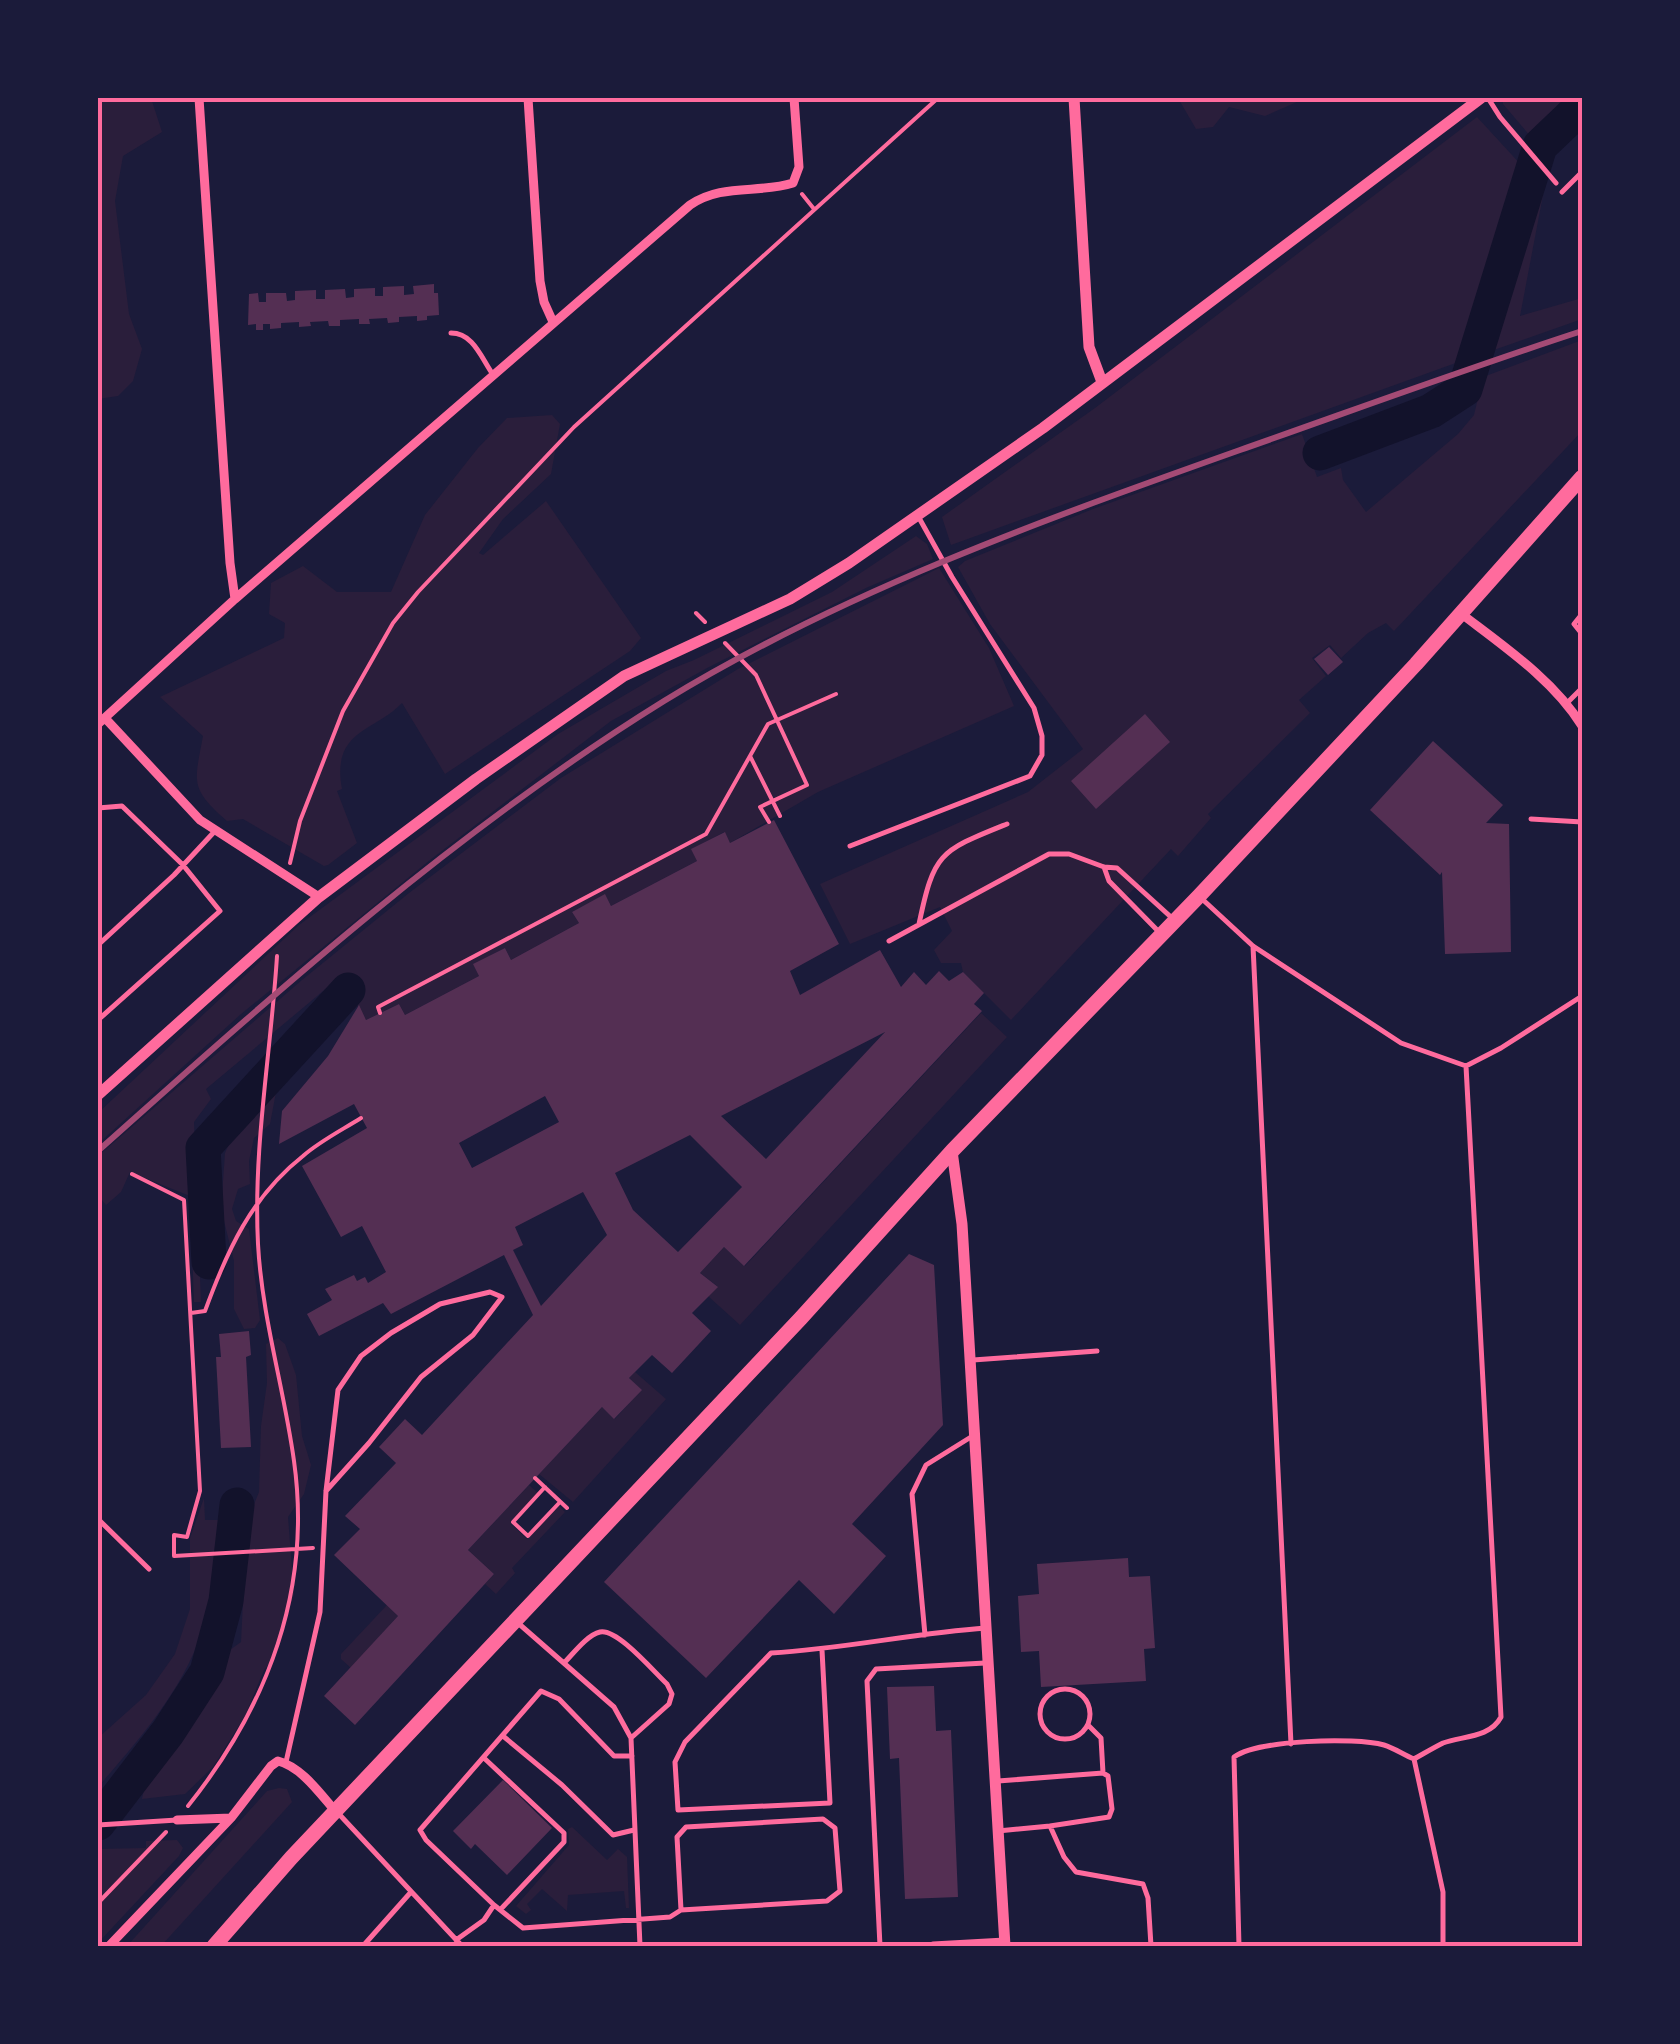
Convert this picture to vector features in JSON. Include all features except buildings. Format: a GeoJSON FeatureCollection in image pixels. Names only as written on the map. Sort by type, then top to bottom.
{"type":"FeatureCollection","features":[{"type":"Feature","properties":{"kind":"main road"},"geometry":{"type":"LineString","coordinates":[[214,1946],[291,1858],[952,1152],[1199,896],[1582,477]]}},
{"type":"Feature","properties":{"kind":"street"},"geometry":{"type":"LineString","coordinates":[[198,98],[235,599]]}},
{"type":"Feature","properties":{"kind":"street"},"geometry":{"type":"LineString","coordinates":[[528,98],[540,281],[553,322]]}},
{"type":"Feature","properties":{"kind":"street"},"geometry":{"type":"LineString","coordinates":[[319,897],[215,830],[101,721],[235,599],[690,205],[705,195],[793,182],[798,167],[794,98]]}},
{"type":"Feature","properties":{"kind":"street"},"geometry":{"type":"LineString","coordinates":[[1074,98],[1088,347],[1102,382]]}},
{"type":"Feature","properties":{"kind":"street"},"geometry":{"type":"LineString","coordinates":[[98,1095],[319,897],[476,779],[624,676],[790,599],[918,516],[1043,428],[1480,98]]}},
{"type":"Feature","properties":{"kind":"street"},"geometry":{"type":"LineString","coordinates":[[1460,612],[1514,655],[1566,704],[1582,726]]}},
{"type":"Feature","properties":{"kind":"street"},"geometry":{"type":"LineString","coordinates":[[933,1946],[1005,1944],[962,1224],[952,1152]]}},
{"type":"Feature","properties":{"kind":"street"},"geometry":{"type":"LineString","coordinates":[[110,1946],[231,1818],[278,1761],[286,1762],[314,1786],[337,1812]]}},
{"type":"Feature","properties":{"kind":"street"},"geometry":{"type":"LineString","coordinates":[[177,1820],[231,1818]]}},
{"type":"Feature","properties":{"kind":"lane"},"geometry":{"type":"LineString","coordinates":[[1488,98],[1556,183]]}},
{"type":"Feature","properties":{"kind":"lane"},"geometry":{"type":"LineString","coordinates":[[1562,192],[1582,172]]}},
{"type":"Feature","properties":{"kind":"lane"},"geometry":{"type":"LineString","coordinates":[[451,333],[462,333],[468,338],[494,376]]}},
{"type":"Feature","properties":{"kind":"lane"},"geometry":{"type":"LineString","coordinates":[[850,846],[1030,776],[1042,755],[1042,736],[1034,708],[918,516]]}},
{"type":"Feature","properties":{"kind":"lane"},"geometry":{"type":"LineString","coordinates":[[1582,614],[1574,624],[1582,634]]}},
{"type":"Feature","properties":{"kind":"lane"},"geometry":{"type":"LineString","coordinates":[[1566,704],[1582,688]]}},
{"type":"Feature","properties":{"kind":"lane"},"geometry":{"type":"LineString","coordinates":[[98,808],[122,806],[183,865],[220,911],[98,1020]]}},
{"type":"Feature","properties":{"kind":"lane"},"geometry":{"type":"LineString","coordinates":[[1530,819],[1582,822]]}},
{"type":"Feature","properties":{"kind":"lane"},"geometry":{"type":"LineString","coordinates":[[920,924],[928,880],[939,858],[958,844],[1006,824]]}},
{"type":"Feature","properties":{"kind":"lane"},"geometry":{"type":"LineString","coordinates":[[98,945],[215,830]]}},
{"type":"Feature","properties":{"kind":"lane"},"geometry":{"type":"LineString","coordinates":[[889,941],[1049,854],[1069,854],[1104,868],[1117,868],[1175,920]]}},
{"type":"Feature","properties":{"kind":"lane"},"geometry":{"type":"LineString","coordinates":[[1104,868],[1109,882],[1162,935]]}},
{"type":"Feature","properties":{"kind":"lane"},"geometry":{"type":"LineString","coordinates":[[1199,896],[1253,946],[1401,1043],[1466,1066],[1582,996]]}},
{"type":"Feature","properties":{"kind":"lane"},"geometry":{"type":"LineString","coordinates":[[1253,946],[1291,1744]]}},
{"type":"Feature","properties":{"kind":"lane"},"geometry":{"type":"LineString","coordinates":[[1414,1759],[1444,1743],[1480,1734],[1497,1724],[1500,1717],[1466,1066]]}},
{"type":"Feature","properties":{"kind":"lane"},"geometry":{"type":"LineString","coordinates":[[286,1762],[320,1612],[326,1490],[338,1390],[361,1356],[390,1333],[440,1304],[490,1292],[502,1297],[472,1335],[421,1377],[326,1490]]}},
{"type":"Feature","properties":{"kind":"lane"},"geometry":{"type":"LineString","coordinates":[[970,1360],[1098,1350]]}},
{"type":"Feature","properties":{"kind":"lane"},"geometry":{"type":"LineString","coordinates":[[925,1635],[912,1494],[926,1465],[975,1436]]}},
{"type":"Feature","properties":{"kind":"lane"},"geometry":{"type":"LineString","coordinates":[[98,1519],[149,1569]]}},
{"type":"Feature","properties":{"kind":"lane"},"geometry":{"type":"LineString","coordinates":[[516,1621],[614,1707],[631,1738],[640,1946]]}},
{"type":"Feature","properties":{"kind":"lane"},"geometry":{"type":"LineString","coordinates":[[822,1650],[830,1803],[678,1810],[676,1762],[685,1742],[771,1652],[822,1650],[986,1628]]}},
{"type":"Feature","properties":{"kind":"lane"},"geometry":{"type":"LineString","coordinates":[[564,1663],[603,1631],[615,1634],[667,1684],[672,1694],[669,1704],[631,1738]]}},
{"type":"Feature","properties":{"kind":"lane"},"geometry":{"type":"LineString","coordinates":[[880,1946],[867,1681],[876,1669],[988,1663]]}},
{"type":"Feature","properties":{"kind":"lane"},"geometry":{"type":"LineString","coordinates":[[1064,1689],[1080,1694],[1090,1708],[1088,1725],[1077,1736],[1054,1736],[1041,1718],[1044,1702],[1064,1689]]}},
{"type":"Feature","properties":{"kind":"lane"},"geometry":{"type":"LineString","coordinates":[[632,1756],[614,1756],[559,1700],[541,1692],[420,1830],[494,1905],[523,1928],[670,1918],[681,1910],[827,1901],[840,1890],[836,1828],[823,1819],[686,1827],[677,1838],[681,1910]]}},
{"type":"Feature","properties":{"kind":"lane"},"geometry":{"type":"LineString","coordinates":[[998,1831],[1109,1816],[1110,1780],[1103,1773],[1101,1738],[1088,1725]]}},
{"type":"Feature","properties":{"kind":"lane"},"geometry":{"type":"LineString","coordinates":[[503,1736],[562,1785],[613,1835],[634,1830]]}},
{"type":"Feature","properties":{"kind":"lane"},"geometry":{"type":"LineString","coordinates":[[1239,1946],[1234,1757],[1244,1749],[1263,1744],[1346,1742],[1385,1745],[1414,1759]]}},
{"type":"Feature","properties":{"kind":"lane"},"geometry":{"type":"LineString","coordinates":[[484,1758],[564,1833],[564,1842],[500,1910]]}},
{"type":"Feature","properties":{"kind":"lane"},"geometry":{"type":"LineString","coordinates":[[1414,1759],[1444,1892],[1444,1946]]}},
{"type":"Feature","properties":{"kind":"lane"},"geometry":{"type":"LineString","coordinates":[[995,1781],[1103,1773]]}},
{"type":"Feature","properties":{"kind":"lane"},"geometry":{"type":"LineString","coordinates":[[337,1812],[462,1946]]}},
{"type":"Feature","properties":{"kind":"lane"},"geometry":{"type":"LineString","coordinates":[[98,1825],[177,1820]]}},
{"type":"Feature","properties":{"kind":"lane"},"geometry":{"type":"LineString","coordinates":[[1050,1826],[1064,1857],[1076,1872],[1143,1884],[1152,1946]]}},
{"type":"Feature","properties":{"kind":"lane"},"geometry":{"type":"LineString","coordinates":[[363,1946],[411,1892]]}},
{"type":"Feature","properties":{"kind":"lane"},"geometry":{"type":"LineString","coordinates":[[456,1940],[484,1920],[494,1905]]}},
{"type":"Feature","properties":{"kind":"path"},"geometry":{"type":"LineString","coordinates":[[289,870],[300,821],[344,711],[393,624],[455,550],[574,428],[938,98]]}},
{"type":"Feature","properties":{"kind":"path"},"geometry":{"type":"LineString","coordinates":[[793,182],[814,209]]}},
{"type":"Feature","properties":{"kind":"path"},"geometry":{"type":"LineString","coordinates":[[696,613],[703,620]]}},
{"type":"Feature","properties":{"kind":"path"},"geometry":{"type":"LineString","coordinates":[[729,647],[756,675],[807,784],[760,808],[769,822]]}},
{"type":"Feature","properties":{"kind":"path"},"geometry":{"type":"LineString","coordinates":[[380,1013],[378,1007],[588,900],[704,835],[768,724],[836,694]]}},
{"type":"Feature","properties":{"kind":"path"},"geometry":{"type":"LineString","coordinates":[[750,756],[780,816]]}},
{"type":"Feature","properties":{"kind":"path"},"geometry":{"type":"LineString","coordinates":[[704,835],[707,841]]}},
{"type":"Feature","properties":{"kind":"path"},"geometry":{"type":"LineString","coordinates":[[98,1903],[177,1820],[237,1737],[273,1664],[285,1626],[300,1518],[294,1460],[264,1305],[256,1202],[277,954]]}},
{"type":"Feature","properties":{"kind":"path"},"geometry":{"type":"LineString","coordinates":[[191,1312],[206,1311],[219,1271],[247,1214],[302,1156],[361,1118]]}},
{"type":"Feature","properties":{"kind":"path"},"geometry":{"type":"LineString","coordinates":[[132,1174],[184,1200],[200,1491],[188,1537],[174,1535],[174,1556],[324,1548]]}},
{"type":"Feature","properties":{"kind":"path"},"geometry":{"type":"LineString","coordinates":[[535,1478],[567,1508]]}},
{"type":"Feature","properties":{"kind":"path"},"geometry":{"type":"LineString","coordinates":[[545,1487],[514,1522],[528,1536],[560,1502]]}},
{"type":"Feature","properties":{"kind":"shaded area"},"geometry":{"type":"Polygon","coordinates":[[[98,98],[151,98],[162,132],[123,156],[115,201],[129,314],[142,349],[133,381],[118,396],[98,399],[98,98]]]}},
{"type":"Feature","properties":{"kind":"shaded area"},"geometry":{"type":"Polygon","coordinates":[[[1178,98],[1306,98],[1265,116],[1229,107],[1213,127],[1196,129],[1178,98]]]}},
{"type":"Feature","properties":{"kind":"shaded area"},"geometry":{"type":"Polygon","coordinates":[[[1503,98],[1571,98],[1531,137],[1503,104],[1503,98]]]}},
{"type":"Feature","properties":{"kind":"shaded area"},"geometry":{"type":"Polygon","coordinates":[[[1477,117],[1523,167],[1464,360],[951,545],[942,517],[1095,408],[1477,117]]]}},
{"type":"Feature","properties":{"kind":"shaded area"},"geometry":{"type":"Polygon","coordinates":[[[1535,181],[1543,195],[1520,316],[1582,298],[1582,319],[1491,351],[1514,246],[1533,197],[1535,181]]]}},
{"type":"Feature","properties":{"kind":"shaded area"},"geometry":{"type":"Polygon","coordinates":[[[1582,340],[1582,431],[1394,631],[1386,623],[1368,633],[1341,658],[1330,645],[1312,658],[1326,676],[1299,700],[1310,713],[1208,814],[1211,818],[1178,856],[1171,849],[1011,1020],[963,972],[961,963],[941,963],[934,950],[952,931],[940,907],[850,944],[820,884],[1028,792],[1083,749],[990,624],[958,567],[965,561],[1093,509],[1302,434],[1317,477],[1341,468],[1343,480],[1366,512],[1458,434],[1474,415],[1483,377],[1582,340]]]}},
{"type":"Feature","properties":{"kind":"shaded area"},"geometry":{"type":"Polygon","coordinates":[[[552,415],[560,424],[551,474],[503,519],[479,553],[483,555],[546,501],[641,638],[630,651],[445,774],[402,703],[357,735],[343,755],[342,789],[337,791],[357,843],[328,865],[243,819],[227,821],[206,801],[198,784],[203,736],[160,697],[284,638],[285,623],[269,614],[271,583],[303,566],[337,592],[391,592],[425,515],[478,448],[507,418],[552,415]]]}},
{"type":"Feature","properties":{"kind":"shaded area"},"geometry":{"type":"Polygon","coordinates":[[[916,536],[927,544],[933,559],[866,588],[611,721],[430,860],[241,1014],[98,1144],[98,1113],[299,925],[558,734],[666,671],[832,592],[916,536]]]}},
{"type":"Feature","properties":{"kind":"shaded area"},"geometry":{"type":"Polygon","coordinates":[[[939,568],[989,648],[1014,706],[818,792],[730,843],[724,832],[692,849],[697,861],[611,906],[605,895],[572,912],[579,923],[511,960],[505,948],[474,964],[479,976],[405,1015],[399,1004],[366,1020],[341,976],[206,1089],[211,1099],[194,1122],[201,1302],[194,1302],[190,1196],[130,1172],[121,1192],[106,1205],[98,1196],[98,1156],[302,980],[561,778],[738,669],[939,568]]]}},
{"type":"Feature","properties":{"kind":"shaded area"},"geometry":{"type":"Polygon","coordinates":[[[981,1013],[1007,1037],[740,1325],[708,1296],[717,1286],[700,1273],[724,1247],[745,1266],[981,1013]]]}},
{"type":"Feature","properties":{"kind":"shaded area"},"geometry":{"type":"Polygon","coordinates":[[[277,1087],[270,1124],[254,1138],[250,1184],[238,1189],[232,1209],[236,1221],[249,1229],[260,1320],[255,1328],[244,1329],[234,1309],[234,1261],[221,1209],[225,1153],[254,1097],[277,1087]]]}},
{"type":"Feature","properties":{"kind":"shaded area"},"geometry":{"type":"Polygon","coordinates":[[[278,1338],[285,1344],[296,1375],[302,1436],[311,1465],[304,1494],[288,1517],[294,1594],[272,1661],[264,1670],[245,1716],[213,1767],[185,1794],[142,1799],[147,1774],[209,1694],[223,1655],[241,1642],[247,1522],[259,1492],[266,1344],[278,1338]]]}},
{"type":"Feature","properties":{"kind":"shaded area"},"geometry":{"type":"Polygon","coordinates":[[[635,1372],[666,1399],[573,1502],[539,1474],[602,1407],[615,1419],[641,1390],[629,1378],[635,1372]]]}},
{"type":"Feature","properties":{"kind":"shaded area"},"geometry":{"type":"Polygon","coordinates":[[[529,1485],[538,1493],[511,1524],[527,1539],[559,1506],[565,1512],[512,1568],[515,1573],[496,1594],[485,1584],[494,1574],[468,1550],[529,1485]]]}},
{"type":"Feature","properties":{"kind":"shaded area"},"geometry":{"type":"Polygon","coordinates":[[[204,1498],[205,1520],[219,1520],[206,1620],[175,1689],[98,1787],[98,1738],[146,1695],[175,1654],[190,1609],[190,1538],[204,1498]]]}},
{"type":"Feature","properties":{"kind":"shaded area"},"geometry":{"type":"Polygon","coordinates":[[[387,1605],[398,1616],[351,1668],[341,1654],[387,1605]]]}},
{"type":"Feature","properties":{"kind":"shaded area"},"geometry":{"type":"Polygon","coordinates":[[[287,1789],[292,1802],[161,1946],[127,1946],[267,1791],[287,1789]]]}},
{"type":"Feature","properties":{"kind":"shaded area"},"geometry":{"type":"Polygon","coordinates":[[[572,1827],[607,1860],[618,1849],[627,1857],[629,1908],[624,1891],[568,1895],[567,1911],[542,1889],[527,1904],[531,1910],[526,1914],[516,1906],[569,1845],[568,1829],[572,1827]]]}},
{"type":"Feature","properties":{"kind":"shaded area"},"geometry":{"type":"Polygon","coordinates":[[[177,1840],[183,1848],[179,1856],[98,1943],[98,1849],[146,1848],[146,1841],[177,1840]]]}},
{"type":"Feature","properties":{"kind":"waterway"},"geometry":{"type":"LineString","coordinates":[[1320,453],[1431,411],[1465,389],[1540,146],[1582,106]]}},
{"type":"Feature","properties":{"kind":"waterway"},"geometry":{"type":"LineString","coordinates":[[209,1262],[203,1148],[348,990]]}},
{"type":"Feature","properties":{"kind":"waterway"},"geometry":{"type":"LineString","coordinates":[[98,1823],[168,1732],[207,1672],[226,1601],[237,1505]]}},
{"type":"Feature","properties":{"kind":"railway"},"geometry":{"type":"LineString","coordinates":[[98,1151],[302,972],[442,857],[588,750],[732,662],[873,592],[1019,531],[1582,331]]}}]}
